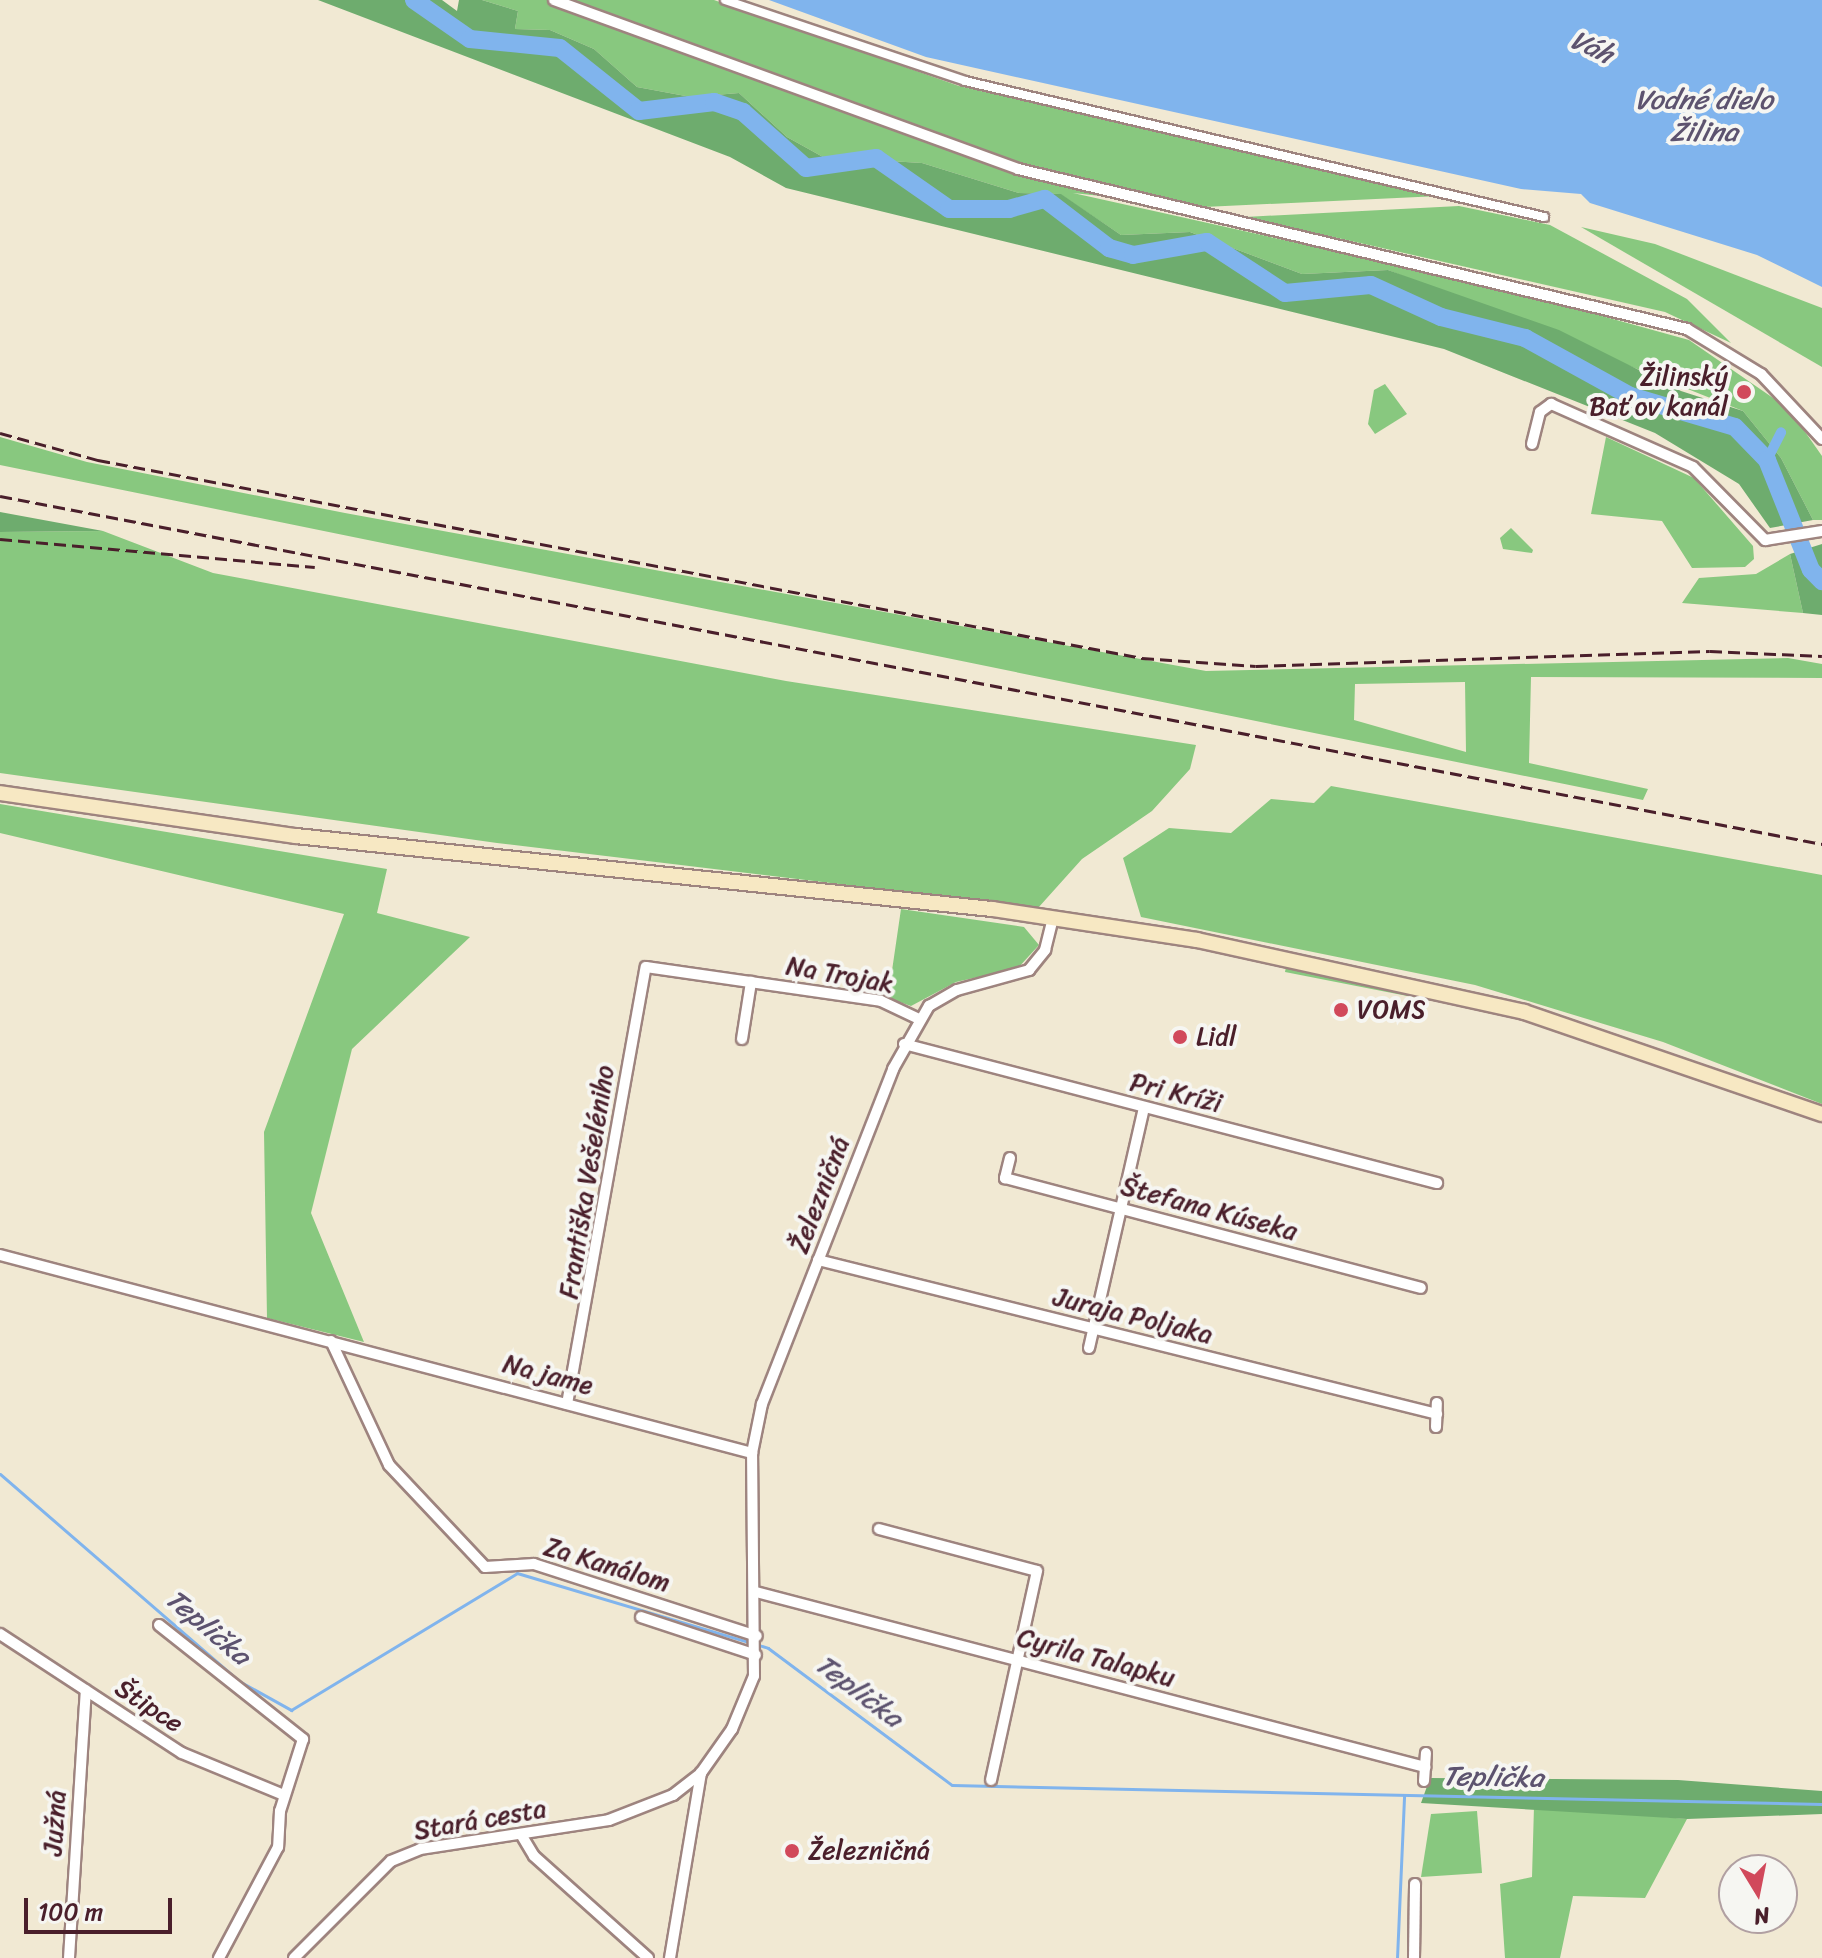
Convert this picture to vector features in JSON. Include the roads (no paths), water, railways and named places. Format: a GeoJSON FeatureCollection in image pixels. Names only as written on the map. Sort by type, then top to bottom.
{"type":"FeatureCollection","features":[{"type":"Feature","properties":{"kind":"main road"},"geometry":{"type":"LineString","coordinates":[[0,793],[296,836],[1053,917],[1443,991],[1647,1050],[1822,1114]]}},
{"type":"Feature","properties":{"kind":"street"},"geometry":{"type":"LineString","coordinates":[[554,0],[1018,169],[1687,329],[1761,374],[1822,439]]}},
{"type":"Feature","properties":{"kind":"street"},"geometry":{"type":"LineString","coordinates":[[725,0],[965,81],[1544,217]]}},
{"type":"Feature","properties":{"kind":"street"},"geometry":{"type":"LineString","coordinates":[[1532,444],[1540,412],[1551,404],[1622,432],[1693,467],[1758,535],[1781,541],[1817,532]]}},
{"type":"Feature","properties":{"kind":"street","name":"Železničná"},"geometry":{"type":"LineString","coordinates":[[670,1958],[701,1773],[746,1701],[757,1653],[752,1453],[762,1404],[904,1044],[919,1019],[944,995],[1029,970],[1045,950],[1053,917]]}},
{"type":"Feature","properties":{"kind":"street","name":"Na Trojak"},"geometry":{"type":"LineString","coordinates":[[646,967],[881,1001],[919,1019]]}},
{"type":"Feature","properties":{"kind":"street","name":"Františka Vešeléniho"},"geometry":{"type":"LineString","coordinates":[[567,1404],[646,967]]}},
{"type":"Feature","properties":{"kind":"street","name":"Na Trojak"},"geometry":{"type":"LineString","coordinates":[[742,1039],[751,982]]}},
{"type":"Feature","properties":{"kind":"street","name":"Pri Kríži"},"geometry":{"type":"LineString","coordinates":[[904,1044],[1437,1183]]}},
{"type":"Feature","properties":{"kind":"street"},"geometry":{"type":"LineString","coordinates":[[1089,1348],[1144,1107]]}},
{"type":"Feature","properties":{"kind":"street","name":"Štefana Kúseka"},"geometry":{"type":"LineString","coordinates":[[1010,1158],[1005,1178],[1421,1288]]}},
{"type":"Feature","properties":{"kind":"street","name":"Na jame"},"geometry":{"type":"LineString","coordinates":[[0,1255],[752,1453]]}},
{"type":"Feature","properties":{"kind":"street","name":"Juraja Poljaka"},"geometry":{"type":"LineString","coordinates":[[818,1260],[1093,1330],[1437,1409],[1436,1427]]}},
{"type":"Feature","properties":{"kind":"street","name":"Za Kanálom"},"geometry":{"type":"LineString","coordinates":[[331,1341],[389,1465],[485,1567],[534,1564],[757,1637]]}},
{"type":"Feature","properties":{"kind":"street"},"geometry":{"type":"LineString","coordinates":[[879,1529],[1037,1571],[991,1780]]}},
{"type":"Feature","properties":{"kind":"street","name":"Cyrila Talapku"},"geometry":{"type":"LineString","coordinates":[[756,1592],[1425,1767]]}},
{"type":"Feature","properties":{"kind":"street"},"geometry":{"type":"LineString","coordinates":[[641,1617],[757,1653]]}},
{"type":"Feature","properties":{"kind":"street"},"geometry":{"type":"LineString","coordinates":[[159,1625],[256,1706],[300,1732],[304,1755],[284,1795],[278,1847],[219,1958]]}},
{"type":"Feature","properties":{"kind":"street","name":"Štipce"},"geometry":{"type":"LineString","coordinates":[[0,1634],[182,1753],[284,1795]]}},
{"type":"Feature","properties":{"kind":"street","name":"Južná"},"geometry":{"type":"LineString","coordinates":[[69,1958],[86,1691]]}},
{"type":"Feature","properties":{"kind":"street"},"geometry":{"type":"LineString","coordinates":[[1424,1781],[1426,1753]]}},
{"type":"Feature","properties":{"kind":"street","name":"Stará cesta"},"geometry":{"type":"LineString","coordinates":[[294,1958],[391,1861],[420,1849],[522,1836],[624,1815],[673,1795],[701,1773]]}},
{"type":"Feature","properties":{"kind":"street"},"geometry":{"type":"LineString","coordinates":[[522,1836],[534,1856],[648,1958]]}},
{"type":"Feature","properties":{"kind":"street"},"geometry":{"type":"LineString","coordinates":[[1414,1958],[1415,1884]]}},
{"type":"Feature","properties":{"kind":"water","name":"Vodné dielo Žilina"},"geometry":{"type":"Polygon","coordinates":[[[769,0],[1822,0],[1822,287],[1757,255],[1590,203],[1581,194],[1521,189],[926,57],[769,0]]]}},
{"type":"Feature","properties":{"kind":"waterway"},"geometry":{"type":"LineString","coordinates":[[414,0],[470,39],[560,48],[639,111],[714,102],[743,112],[806,168],[876,158],[949,209],[1009,209],[1045,199],[1109,248],[1133,255],[1207,242],[1285,293],[1371,285],[1441,317],[1525,338],[1630,396],[1735,427],[1767,460],[1811,570],[1822,581]]}},
{"type":"Feature","properties":{"kind":"waterway"},"geometry":{"type":"LineString","coordinates":[[1767,460],[1781,432]]}},
{"type":"Feature","properties":{"kind":"waterway","name":"Teplička"},"geometry":{"type":"LineString","coordinates":[[0,1474],[239,1681],[291,1710],[517,1573],[768,1648],[952,1785],[1822,1804]]}},
{"type":"Feature","properties":{"kind":"waterway"},"geometry":{"type":"LineString","coordinates":[[1397,1958],[1404,1795]]}},
{"type":"Feature","properties":{"kind":"railway"},"geometry":{"type":"LineString","coordinates":[[0,433],[98,460],[1142,658],[1256,666],[1710,651],[1822,656]]}},
{"type":"Feature","properties":{"kind":"railway"},"geometry":{"type":"LineString","coordinates":[[0,496],[1822,844]]}},
{"type":"Feature","properties":{"kind":"railway"},"geometry":{"type":"LineString","coordinates":[[0,539],[315,567]]}},
{"type":"Feature","properties":{"kind":"place","name":"Žilinský Baťov kanál"},"geometry":{"type":"Point","coordinates":[1744,392]}},
{"type":"Feature","properties":{"kind":"place","name":"VOMS"},"geometry":{"type":"Point","coordinates":[1341,1010]}},
{"type":"Feature","properties":{"kind":"place","name":"Lidl"},"geometry":{"type":"Point","coordinates":[1180,1037]}},
{"type":"Feature","properties":{"kind":"place","name":"Železničná"},"geometry":{"type":"Point","coordinates":[792,1851]}},
{"type":"Feature","properties":{"kind":"water label","name":"Váh"},"geometry":{"type":"Point","coordinates":[1592,47]}}]}
